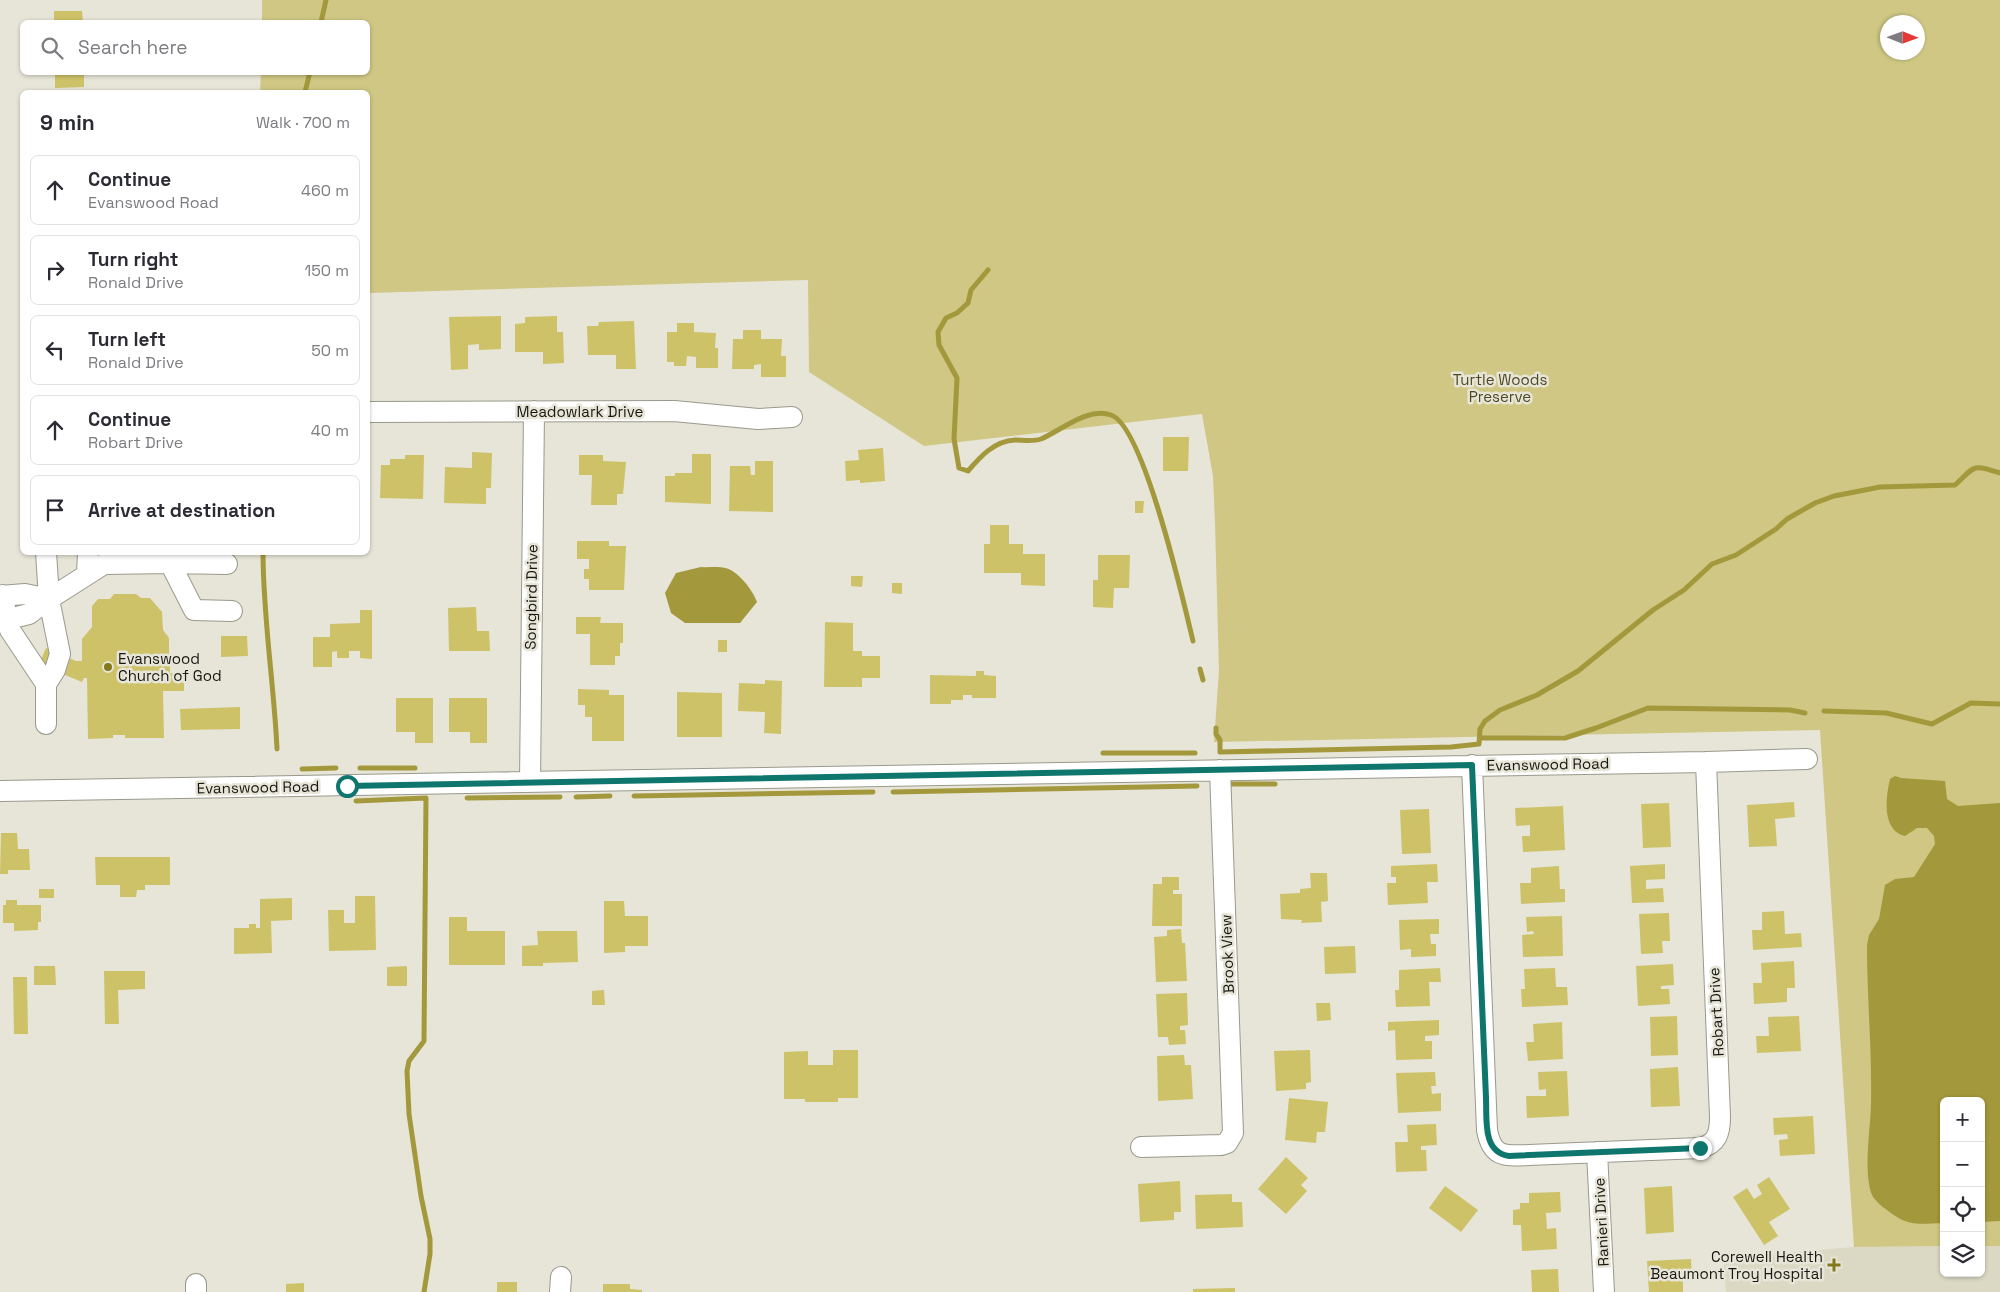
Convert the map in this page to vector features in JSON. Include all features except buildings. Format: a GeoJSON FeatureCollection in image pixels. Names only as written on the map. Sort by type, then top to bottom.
{"type":"FeatureCollection","features":[{"type":"Feature","properties":{"kind":"street","name":"Meadowlark Drive"},"geometry":{"type":"LineString","coordinates":[[370,412],[674,410],[758,419],[792,417]]}},
{"type":"Feature","properties":{"kind":"street","name":"Songbird Drive"},"geometry":{"type":"LineString","coordinates":[[530,782],[534,411]]}},
{"type":"Feature","properties":{"kind":"street"},"geometry":{"type":"LineString","coordinates":[[46,555],[49,599],[60,654],[46,684],[46,724]]}},
{"type":"Feature","properties":{"kind":"street"},"geometry":{"type":"LineString","coordinates":[[88,555],[88,574]]}},
{"type":"Feature","properties":{"kind":"street"},"geometry":{"type":"LineString","coordinates":[[170,563],[194,610],[232,611]]}},
{"type":"Feature","properties":{"kind":"street"},"geometry":{"type":"LineString","coordinates":[[3,621],[29,614],[104,564],[227,564]]}},
{"type":"Feature","properties":{"kind":"street"},"geometry":{"type":"LineString","coordinates":[[46,684],[3,621],[2,595],[26,594],[49,599]]}},
{"type":"Feature","properties":{"kind":"street","name":"Evanswood Road"},"geometry":{"type":"LineString","coordinates":[[0,791],[1706,762],[1806,758]]}},
{"type":"Feature","properties":{"kind":"street","name":"Robart Drive"},"geometry":{"type":"LineString","coordinates":[[1472,765],[1489,1142],[1494,1149],[1509,1156],[1700,1148],[1713,1143],[1720,1130],[1706,762]]}},
{"type":"Feature","properties":{"kind":"street","name":"Brook View"},"geometry":{"type":"LineString","coordinates":[[1142,1147],[1221,1145],[1227,1143],[1231,1138],[1234,1125],[1220,770]]}},
{"type":"Feature","properties":{"kind":"street","name":"Ranieri Drive"},"geometry":{"type":"LineString","coordinates":[[1597,1152],[1604,1292]]}},
{"type":"Feature","properties":{"kind":"shaded area"},"geometry":{"type":"Polygon","coordinates":[[[701,567],[719,567],[730,570],[748,586],[757,602],[740,623],[685,623],[671,613],[665,593],[676,573],[701,567]]]}},
{"type":"Feature","properties":{"kind":"shaded area"},"geometry":{"type":"Polygon","coordinates":[[[1895,776],[1945,781],[1947,799],[1958,806],[2000,803],[2000,1221],[1985,1222],[1985,1097],[1940,1097],[1940,1223],[1920,1224],[1901,1219],[1883,1207],[1873,1197],[1870,1188],[1868,1151],[1871,1082],[1867,945],[1869,935],[1879,919],[1885,885],[1895,879],[1914,877],[1935,844],[1934,836],[1927,828],[1917,828],[1905,836],[1897,833],[1892,827],[1887,812],[1887,794],[1890,779],[1895,776]]]}},
{"type":"Feature","properties":{"kind":"shaded area","name":"Corewell Health Beaumont Troy Hospital"},"geometry":{"type":"Polygon","coordinates":[[[2000,1245],[2000,1292],[1726,1292],[1723,1258],[1854,1247],[1940,1246],[1940,1277],[1985,1277],[1985,1246],[2000,1245]]]}},
{"type":"Feature","properties":{"kind":"green space","name":"Turtle Woods Preserve"},"geometry":{"type":"Polygon","coordinates":[[[262,0],[2000,0],[2000,1246],[1985,1246],[1985,1097],[1940,1097],[1940,1246],[1854,1247],[1820,730],[1214,742],[1219,671],[1215,523],[1213,476],[1202,414],[924,446],[809,372],[808,280],[370,293],[370,90],[260,90],[261,75],[370,75],[370,20],[262,20],[262,0]]]}},
{"type":"Feature","properties":{"kind":"waterway"},"geometry":{"type":"LineString","coordinates":[[321,20],[326,0]]}},
{"type":"Feature","properties":{"kind":"waterway"},"geometry":{"type":"LineString","coordinates":[[306,90],[309,75]]}},
{"type":"Feature","properties":{"kind":"waterway"},"geometry":{"type":"LineString","coordinates":[[988,270],[971,290],[968,303],[957,313],[946,318],[938,332],[939,345],[957,378],[954,439],[959,468],[968,471],[983,455],[1000,443],[1015,440],[1038,440],[1084,417],[1102,413],[1111,415],[1124,426],[1149,482],[1172,556],[1193,641]]}},
{"type":"Feature","properties":{"kind":"waterway"},"geometry":{"type":"LineString","coordinates":[[1216,728],[1216,734],[1220,740],[1220,752],[1451,747],[1479,744],[1480,729],[1485,721],[1500,710],[1537,695],[1578,671],[1653,610],[1684,590],[1712,564],[1736,555],[1776,529],[1787,519],[1815,503],[1834,496],[1880,487],[1955,485],[1974,468],[1984,468],[2000,473]]}},
{"type":"Feature","properties":{"kind":"waterway"},"geometry":{"type":"LineString","coordinates":[[263,555],[263,577],[277,749]]}},
{"type":"Feature","properties":{"kind":"waterway"},"geometry":{"type":"LineString","coordinates":[[1200,669],[1203,680]]}},
{"type":"Feature","properties":{"kind":"waterway"},"geometry":{"type":"LineString","coordinates":[[1824,711],[1886,713],[1932,724],[1971,703],[2000,704]]}},
{"type":"Feature","properties":{"kind":"waterway"},"geometry":{"type":"LineString","coordinates":[[1480,738],[1565,738],[1648,708],[1790,710],[1805,713]]}},
{"type":"Feature","properties":{"kind":"waterway"},"geometry":{"type":"LineString","coordinates":[[1103,753],[1195,753]]}},
{"type":"Feature","properties":{"kind":"waterway"},"geometry":{"type":"LineString","coordinates":[[302,769],[336,768]]}},
{"type":"Feature","properties":{"kind":"waterway"},"geometry":{"type":"LineString","coordinates":[[360,768],[415,768]]}},
{"type":"Feature","properties":{"kind":"waterway"},"geometry":{"type":"LineString","coordinates":[[1231,784],[1275,784]]}},
{"type":"Feature","properties":{"kind":"waterway"},"geometry":{"type":"LineString","coordinates":[[893,792],[1197,786]]}},
{"type":"Feature","properties":{"kind":"waterway"},"geometry":{"type":"LineString","coordinates":[[634,796],[873,792]]}},
{"type":"Feature","properties":{"kind":"waterway"},"geometry":{"type":"LineString","coordinates":[[576,797],[610,796]]}},
{"type":"Feature","properties":{"kind":"waterway"},"geometry":{"type":"LineString","coordinates":[[467,798],[560,797]]}},
{"type":"Feature","properties":{"kind":"waterway"},"geometry":{"type":"LineString","coordinates":[[356,801],[426,798],[424,1041],[409,1061],[407,1071],[409,1114],[421,1196],[430,1239],[430,1254],[424,1292]]}},
{"type":"Feature","properties":{"kind":"place","name":"Evanswood Church of God"},"geometry":{"type":"Point","coordinates":[108,667]}},
{"type":"Feature","properties":{"kind":"place","name":"Corewell Health Beaumont Troy Hospital"},"geometry":{"type":"Point","coordinates":[1834,1265]}},
{"type":"Feature","properties":{"kind":"route"},"geometry":{"type":"LineString","coordinates":[[347,786],[1472,765],[1489,1142],[1494,1149],[1509,1156],[1700,1148]]}}]}
